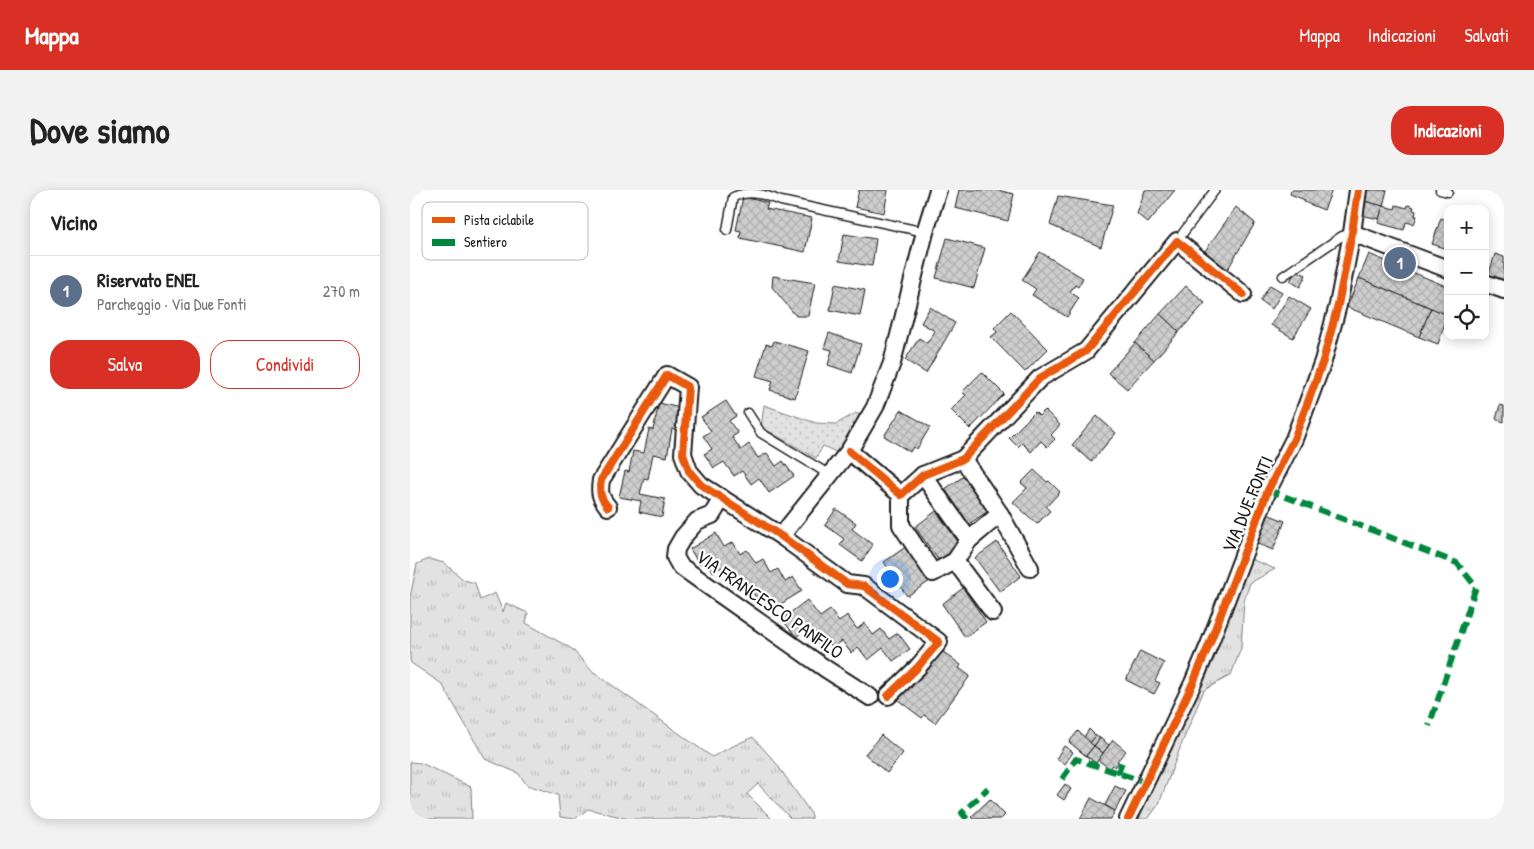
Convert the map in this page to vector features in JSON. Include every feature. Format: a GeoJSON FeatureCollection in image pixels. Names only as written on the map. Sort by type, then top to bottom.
{"type":"FeatureCollection","features":[{"type":"Feature","properties":{"kind":"street"},"geometry":{"type":"LineString","coordinates":[[781,536],[849,451],[875,407],[892,363],[925,232],[938,190]]}},
{"type":"Feature","properties":{"kind":"street","name":"VIA DUE FONTI"},"geometry":{"type":"LineString","coordinates":[[1128,819],[1196,676],[1268,490],[1294,438],[1323,361],[1338,305],[1358,190]]}},
{"type":"Feature","properties":{"kind":"street"},"geometry":{"type":"LineString","coordinates":[[1352,233],[1444,268]]}},
{"type":"Feature","properties":{"kind":"street"},"geometry":{"type":"LineString","coordinates":[[1000,514],[969,540],[954,561],[933,573],[901,525],[901,495],[923,475],[963,459],[1040,378],[1086,350],[1177,241],[1243,294]]}},
{"type":"Feature","properties":{"kind":"street"},"geometry":{"type":"LineString","coordinates":[[1489,284],[1504,290]]}},
{"type":"Feature","properties":{"kind":"street"},"geometry":{"type":"LineString","coordinates":[[608,508],[601,498],[601,480],[667,375],[688,388],[683,454],[689,471],[701,485],[781,536],[847,584],[864,586],[938,642],[917,668],[888,696]]}},
{"type":"Feature","properties":{"kind":"street"},"geometry":{"type":"LineString","coordinates":[[849,451],[901,495]]}},
{"type":"Feature","properties":{"kind":"street"},"geometry":{"type":"LineString","coordinates":[[963,459],[1000,514],[1030,568]]}},
{"type":"Feature","properties":{"kind":"street"},"geometry":{"type":"LineString","coordinates":[[923,475],[969,540]]}},
{"type":"Feature","properties":{"kind":"street","name":"VIA FRANCESCO PANFILO"},"geometry":{"type":"LineString","coordinates":[[722,498],[712,515],[697,521],[683,537],[676,549],[675,557],[680,566],[826,669],[870,697]]}},
{"type":"Feature","properties":{"kind":"street"},"geometry":{"type":"LineString","coordinates":[[954,561],[993,612]]}},
{"type":"Feature","properties":{"kind":"lane"},"geometry":{"type":"LineString","coordinates":[[1177,241],[1215,190]]}},
{"type":"Feature","properties":{"kind":"lane"},"geometry":{"type":"LineString","coordinates":[[1440,190],[1448,192]]}},
{"type":"Feature","properties":{"kind":"lane"},"geometry":{"type":"LineString","coordinates":[[727,230],[733,197],[743,192],[760,193],[781,201],[925,232]]}},
{"type":"Feature","properties":{"kind":"lane"},"geometry":{"type":"LineString","coordinates":[[1283,276],[1342,236],[1352,233]]}},
{"type":"Feature","properties":{"kind":"lane"},"geometry":{"type":"LineString","coordinates":[[748,413],[761,433],[830,475]]}},
{"type":"Feature","properties":{"kind":"green space"},"geometry":{"type":"Polygon","coordinates":[[[764,405],[816,423],[836,424],[856,413],[861,416],[838,453],[823,446],[816,458],[761,427],[764,405]]]}},
{"type":"Feature","properties":{"kind":"green space"},"geometry":{"type":"Polygon","coordinates":[[[1246,557],[1275,569],[1250,583],[1244,601],[1241,648],[1231,675],[1204,690],[1159,804],[1148,819],[1136,819],[1246,557]]]}},
{"type":"Feature","properties":{"kind":"green space"},"geometry":{"type":"Polygon","coordinates":[[[429,559],[444,563],[464,580],[475,583],[480,600],[495,593],[503,612],[506,603],[528,613],[526,623],[572,649],[591,670],[712,757],[753,737],[776,763],[812,815],[812,819],[791,819],[758,784],[747,794],[772,819],[629,819],[588,809],[575,819],[560,817],[558,795],[527,785],[518,773],[485,759],[442,684],[411,663],[410,597],[417,564],[429,559]]]}},
{"type":"Feature","properties":{"kind":"green space"},"geometry":{"type":"Polygon","coordinates":[[[410,762],[421,763],[471,787],[472,819],[410,819],[410,762]]]}},
{"type":"Feature","properties":{"kind":"building"},"geometry":{"type":"Polygon","coordinates":[[[859,190],[888,190],[884,213],[855,207],[859,190]]]}},
{"type":"Feature","properties":{"kind":"building"},"geometry":{"type":"Polygon","coordinates":[[[959,190],[997,190],[1014,194],[1008,221],[955,208],[959,190]]]}},
{"type":"Feature","properties":{"kind":"building"},"geometry":{"type":"Polygon","coordinates":[[[1145,190],[1175,190],[1148,223],[1137,214],[1145,190]]]}},
{"type":"Feature","properties":{"kind":"building"},"geometry":{"type":"Polygon","coordinates":[[[1291,190],[1332,190],[1324,210],[1290,194],[1291,190]]]}},
{"type":"Feature","properties":{"kind":"building"},"geometry":{"type":"Polygon","coordinates":[[[1367,190],[1387,190],[1383,206],[1364,201],[1367,190]]]}},
{"type":"Feature","properties":{"kind":"building"},"geometry":{"type":"Polygon","coordinates":[[[1058,196],[1113,205],[1101,247],[1050,225],[1058,196]]]}},
{"type":"Feature","properties":{"kind":"building"},"geometry":{"type":"Polygon","coordinates":[[[743,197],[768,203],[766,209],[812,218],[805,252],[740,238],[741,231],[736,230],[743,197]]]}},
{"type":"Feature","properties":{"kind":"building"},"geometry":{"type":"Polygon","coordinates":[[[1364,201],[1383,206],[1379,219],[1361,215],[1364,201]]]}},
{"type":"Feature","properties":{"kind":"building"},"geometry":{"type":"Polygon","coordinates":[[[1396,205],[1407,208],[1408,205],[1414,207],[1413,210],[1416,211],[1415,216],[1417,216],[1414,224],[1406,222],[1404,230],[1378,223],[1383,206],[1395,209],[1396,205]]]}},
{"type":"Feature","properties":{"kind":"building"},"geometry":{"type":"Polygon","coordinates":[[[1236,207],[1255,223],[1226,272],[1205,251],[1236,207]]]}},
{"type":"Feature","properties":{"kind":"building"},"geometry":{"type":"Polygon","coordinates":[[[1441,218],[1444,219],[1444,248],[1432,244],[1441,218]]]}},
{"type":"Feature","properties":{"kind":"building"},"geometry":{"type":"Polygon","coordinates":[[[844,234],[876,239],[872,266],[839,261],[844,234]]]}},
{"type":"Feature","properties":{"kind":"building"},"geometry":{"type":"Polygon","coordinates":[[[947,238],[985,248],[974,288],[936,278],[947,238]]]}},
{"type":"Feature","properties":{"kind":"building"},"geometry":{"type":"Polygon","coordinates":[[[1040,252],[1083,278],[1078,287],[1075,285],[1070,292],[1079,298],[1067,317],[1032,295],[1036,289],[1022,280],[1040,252]]]}},
{"type":"Feature","properties":{"kind":"building"},"geometry":{"type":"Polygon","coordinates":[[[1369,254],[1444,285],[1444,313],[1359,278],[1369,254]]]}},
{"type":"Feature","properties":{"kind":"building"},"geometry":{"type":"Polygon","coordinates":[[[1495,254],[1504,257],[1504,284],[1489,280],[1489,274],[1495,254]]]}},
{"type":"Feature","properties":{"kind":"building"},"geometry":{"type":"Polygon","coordinates":[[[1296,270],[1306,275],[1300,287],[1290,281],[1296,270]]]}},
{"type":"Feature","properties":{"kind":"building"},"geometry":{"type":"Polygon","coordinates":[[[773,276],[815,283],[808,316],[796,316],[772,287],[773,276]]]}},
{"type":"Feature","properties":{"kind":"building"},"geometry":{"type":"Polygon","coordinates":[[[1359,278],[1431,308],[1419,337],[1347,307],[1359,278]]]}},
{"type":"Feature","properties":{"kind":"building"},"geometry":{"type":"Polygon","coordinates":[[[835,284],[865,290],[860,316],[830,310],[835,284]]]}},
{"type":"Feature","properties":{"kind":"building"},"geometry":{"type":"Polygon","coordinates":[[[1270,285],[1282,292],[1272,309],[1260,301],[1270,285]]]}},
{"type":"Feature","properties":{"kind":"building"},"geometry":{"type":"Polygon","coordinates":[[[1186,286],[1205,303],[1179,332],[1160,314],[1186,286]]]}},
{"type":"Feature","properties":{"kind":"building"},"geometry":{"type":"Polygon","coordinates":[[[1289,296],[1311,309],[1293,338],[1271,325],[1289,296]]]}},
{"type":"Feature","properties":{"kind":"building"},"geometry":{"type":"Polygon","coordinates":[[[930,307],[955,323],[926,373],[905,360],[919,338],[927,343],[935,331],[921,323],[930,307]]]}},
{"type":"Feature","properties":{"kind":"building"},"geometry":{"type":"Polygon","coordinates":[[[1431,308],[1444,313],[1444,327],[1438,344],[1419,337],[1431,308]]]}},
{"type":"Feature","properties":{"kind":"building"},"geometry":{"type":"Polygon","coordinates":[[[1011,311],[1048,349],[1025,372],[991,337],[997,332],[994,328],[1011,311]]]}},
{"type":"Feature","properties":{"kind":"building"},"geometry":{"type":"Polygon","coordinates":[[[1160,314],[1179,332],[1154,360],[1135,343],[1160,314]]]}},
{"type":"Feature","properties":{"kind":"building"},"geometry":{"type":"Polygon","coordinates":[[[829,333],[861,344],[852,373],[828,365],[832,350],[824,348],[829,333]]]}},
{"type":"Feature","properties":{"kind":"building"},"geometry":{"type":"Polygon","coordinates":[[[774,341],[809,351],[795,398],[770,390],[773,381],[756,376],[766,344],[772,346],[774,341]]]}},
{"type":"Feature","properties":{"kind":"building"},"geometry":{"type":"Polygon","coordinates":[[[1135,343],[1154,360],[1127,389],[1108,373],[1135,343]]]}},
{"type":"Feature","properties":{"kind":"building"},"geometry":{"type":"Polygon","coordinates":[[[982,372],[1004,394],[970,429],[951,410],[966,395],[962,392],[982,372]]]}},
{"type":"Feature","properties":{"kind":"building"},"geometry":{"type":"Polygon","coordinates":[[[726,401],[736,416],[729,421],[738,433],[732,437],[741,450],[749,444],[758,458],[767,453],[776,466],[783,461],[794,476],[769,493],[759,478],[751,484],[742,471],[734,476],[724,462],[714,468],[704,454],[712,449],[703,436],[711,431],[701,417],[726,401]]]}},
{"type":"Feature","properties":{"kind":"building"},"geometry":{"type":"Polygon","coordinates":[[[659,403],[680,408],[676,430],[672,429],[667,457],[653,454],[648,479],[644,478],[640,494],[665,499],[662,517],[639,512],[641,501],[619,497],[625,471],[629,472],[633,451],[644,453],[649,429],[653,430],[659,403]]]}},
{"type":"Feature","properties":{"kind":"building"},"geometry":{"type":"Polygon","coordinates":[[[1500,405],[1504,406],[1504,422],[1496,419],[1500,405]]]}},
{"type":"Feature","properties":{"kind":"building"},"geometry":{"type":"Polygon","coordinates":[[[901,410],[930,427],[917,449],[913,447],[910,452],[884,436],[901,410]]]}},
{"type":"Feature","properties":{"kind":"building"},"geometry":{"type":"Polygon","coordinates":[[[1045,410],[1060,425],[1051,435],[1055,439],[1047,447],[1041,441],[1031,452],[1022,443],[1018,447],[1009,438],[1035,412],[1039,416],[1045,410]]]}},
{"type":"Feature","properties":{"kind":"building"},"geometry":{"type":"Polygon","coordinates":[[[1097,416],[1116,433],[1091,462],[1072,445],[1097,416]]]}},
{"type":"Feature","properties":{"kind":"building"},"geometry":{"type":"Polygon","coordinates":[[[1034,470],[1060,492],[1046,507],[1050,511],[1037,524],[1013,502],[1027,488],[1021,483],[1034,470]]]}},
{"type":"Feature","properties":{"kind":"building"},"geometry":{"type":"Polygon","coordinates":[[[967,474],[991,509],[969,524],[945,489],[967,474]]]}},
{"type":"Feature","properties":{"kind":"building"},"geometry":{"type":"Polygon","coordinates":[[[836,509],[856,523],[852,529],[873,545],[862,561],[840,545],[844,539],[825,525],[836,509]]]}},
{"type":"Feature","properties":{"kind":"building"},"geometry":{"type":"Polygon","coordinates":[[[936,511],[961,546],[939,561],[915,527],[936,511]]]}},
{"type":"Feature","properties":{"kind":"building"},"geometry":{"type":"Polygon","coordinates":[[[1262,512],[1285,521],[1273,550],[1250,541],[1262,512]]]}},
{"type":"Feature","properties":{"kind":"building"},"geometry":{"type":"Polygon","coordinates":[[[716,533],[724,547],[733,542],[740,554],[747,550],[756,563],[763,559],[771,573],[778,569],[785,582],[793,577],[802,591],[774,608],[765,594],[757,599],[750,588],[745,591],[737,577],[731,581],[722,567],[713,572],[706,560],[699,564],[690,549],[716,533]]]}},
{"type":"Feature","properties":{"kind":"building"},"geometry":{"type":"Polygon","coordinates":[[[997,542],[1021,576],[1000,592],[975,558],[997,542]]]}},
{"type":"Feature","properties":{"kind":"building"},"geometry":{"type":"Polygon","coordinates":[[[907,546],[930,581],[907,596],[884,562],[907,546]]]}},
{"type":"Feature","properties":{"kind":"building"},"geometry":{"type":"Polygon","coordinates":[[[963,588],[986,622],[965,637],[942,604],[963,588]]]}},
{"type":"Feature","properties":{"kind":"building"},"geometry":{"type":"Polygon","coordinates":[[[807,600],[820,617],[830,610],[839,622],[847,615],[857,629],[865,623],[873,635],[881,629],[889,639],[898,633],[910,649],[893,661],[883,648],[868,660],[858,647],[851,653],[842,641],[833,648],[825,638],[817,644],[806,629],[796,637],[782,619],[807,600]]]}},
{"type":"Feature","properties":{"kind":"building"},"geometry":{"type":"Polygon","coordinates":[[[938,648],[961,665],[959,668],[970,676],[935,723],[924,715],[922,718],[898,700],[909,686],[911,688],[938,648]]]}},
{"type":"Feature","properties":{"kind":"building"},"geometry":{"type":"Polygon","coordinates":[[[1140,651],[1164,663],[1155,681],[1160,683],[1154,694],[1126,680],[1140,651]]]}},
{"type":"Feature","properties":{"kind":"building"},"geometry":{"type":"Polygon","coordinates":[[[1089,729],[1096,736],[1090,743],[1084,737],[1089,729]]]}},
{"type":"Feature","properties":{"kind":"building"},"geometry":{"type":"Polygon","coordinates":[[[1078,731],[1094,746],[1086,756],[1069,742],[1078,731]]]}},
{"type":"Feature","properties":{"kind":"building"},"geometry":{"type":"Polygon","coordinates":[[[881,735],[903,753],[887,773],[865,754],[881,735]]]}},
{"type":"Feature","properties":{"kind":"building"},"geometry":{"type":"Polygon","coordinates":[[[1096,736],[1100,738],[1094,746],[1090,743],[1096,736]]]}},
{"type":"Feature","properties":{"kind":"building"},"geometry":{"type":"Polygon","coordinates":[[[1100,738],[1109,745],[1103,753],[1094,746],[1100,738]]]}},
{"type":"Feature","properties":{"kind":"building"},"geometry":{"type":"Polygon","coordinates":[[[1113,740],[1126,751],[1117,761],[1119,762],[1115,767],[1112,765],[1109,768],[1098,760],[1113,740]]]}},
{"type":"Feature","properties":{"kind":"building"},"geometry":{"type":"Polygon","coordinates":[[[1064,746],[1073,752],[1065,764],[1056,759],[1064,746]]]}},
{"type":"Feature","properties":{"kind":"building"},"geometry":{"type":"Polygon","coordinates":[[[1094,746],[1103,753],[1096,763],[1086,756],[1094,746]]]}},
{"type":"Feature","properties":{"kind":"building"},"geometry":{"type":"Polygon","coordinates":[[[1065,784],[1071,789],[1064,800],[1057,795],[1065,784]]]}},
{"type":"Feature","properties":{"kind":"building"},"geometry":{"type":"Polygon","coordinates":[[[1115,786],[1126,791],[1115,811],[1105,805],[1115,786]]]}},
{"type":"Feature","properties":{"kind":"building"},"geometry":{"type":"Polygon","coordinates":[[[1091,798],[1115,811],[1111,819],[1080,819],[1091,798]]]}},
{"type":"Feature","properties":{"kind":"building"},"geometry":{"type":"Polygon","coordinates":[[[990,799],[1005,815],[1001,819],[973,819],[971,817],[990,799]]]}},
{"type":"Feature","properties":{"kind":"marked path"},"geometry":{"type":"LineString","coordinates":[[1268,490],[1457,563],[1476,587],[1429,726]]}},
{"type":"Feature","properties":{"kind":"marked path"},"geometry":{"type":"LineString","coordinates":[[1118,774],[1123,758]]}},
{"type":"Feature","properties":{"kind":"marked path"},"geometry":{"type":"LineString","coordinates":[[1062,779],[1076,759],[1139,780],[1145,784]]}},
{"type":"Feature","properties":{"kind":"marked path"},"geometry":{"type":"LineString","coordinates":[[967,819],[962,813],[988,788]]}},
{"type":"Feature","properties":{"kind":"cycle path"},"geometry":{"type":"LineString","coordinates":[[1128,819],[1193,683],[1268,490],[1294,439],[1323,361],[1338,305],[1358,190]]}},
{"type":"Feature","properties":{"kind":"cycle path"},"geometry":{"type":"LineString","coordinates":[[849,451],[901,495],[923,475],[963,459],[1040,378],[1086,351],[1177,241],[1243,294]]}},
{"type":"Feature","properties":{"kind":"cycle path"},"geometry":{"type":"LineString","coordinates":[[608,507],[601,495],[601,480],[667,375],[688,387],[683,454],[689,471],[701,485],[781,536],[847,584],[864,586],[939,642],[917,668],[888,696]]}},
{"type":"Feature","properties":{"kind":"place","name":"Riservato ENEL"},"geometry":{"type":"Point","coordinates":[1400,263]}}]}
